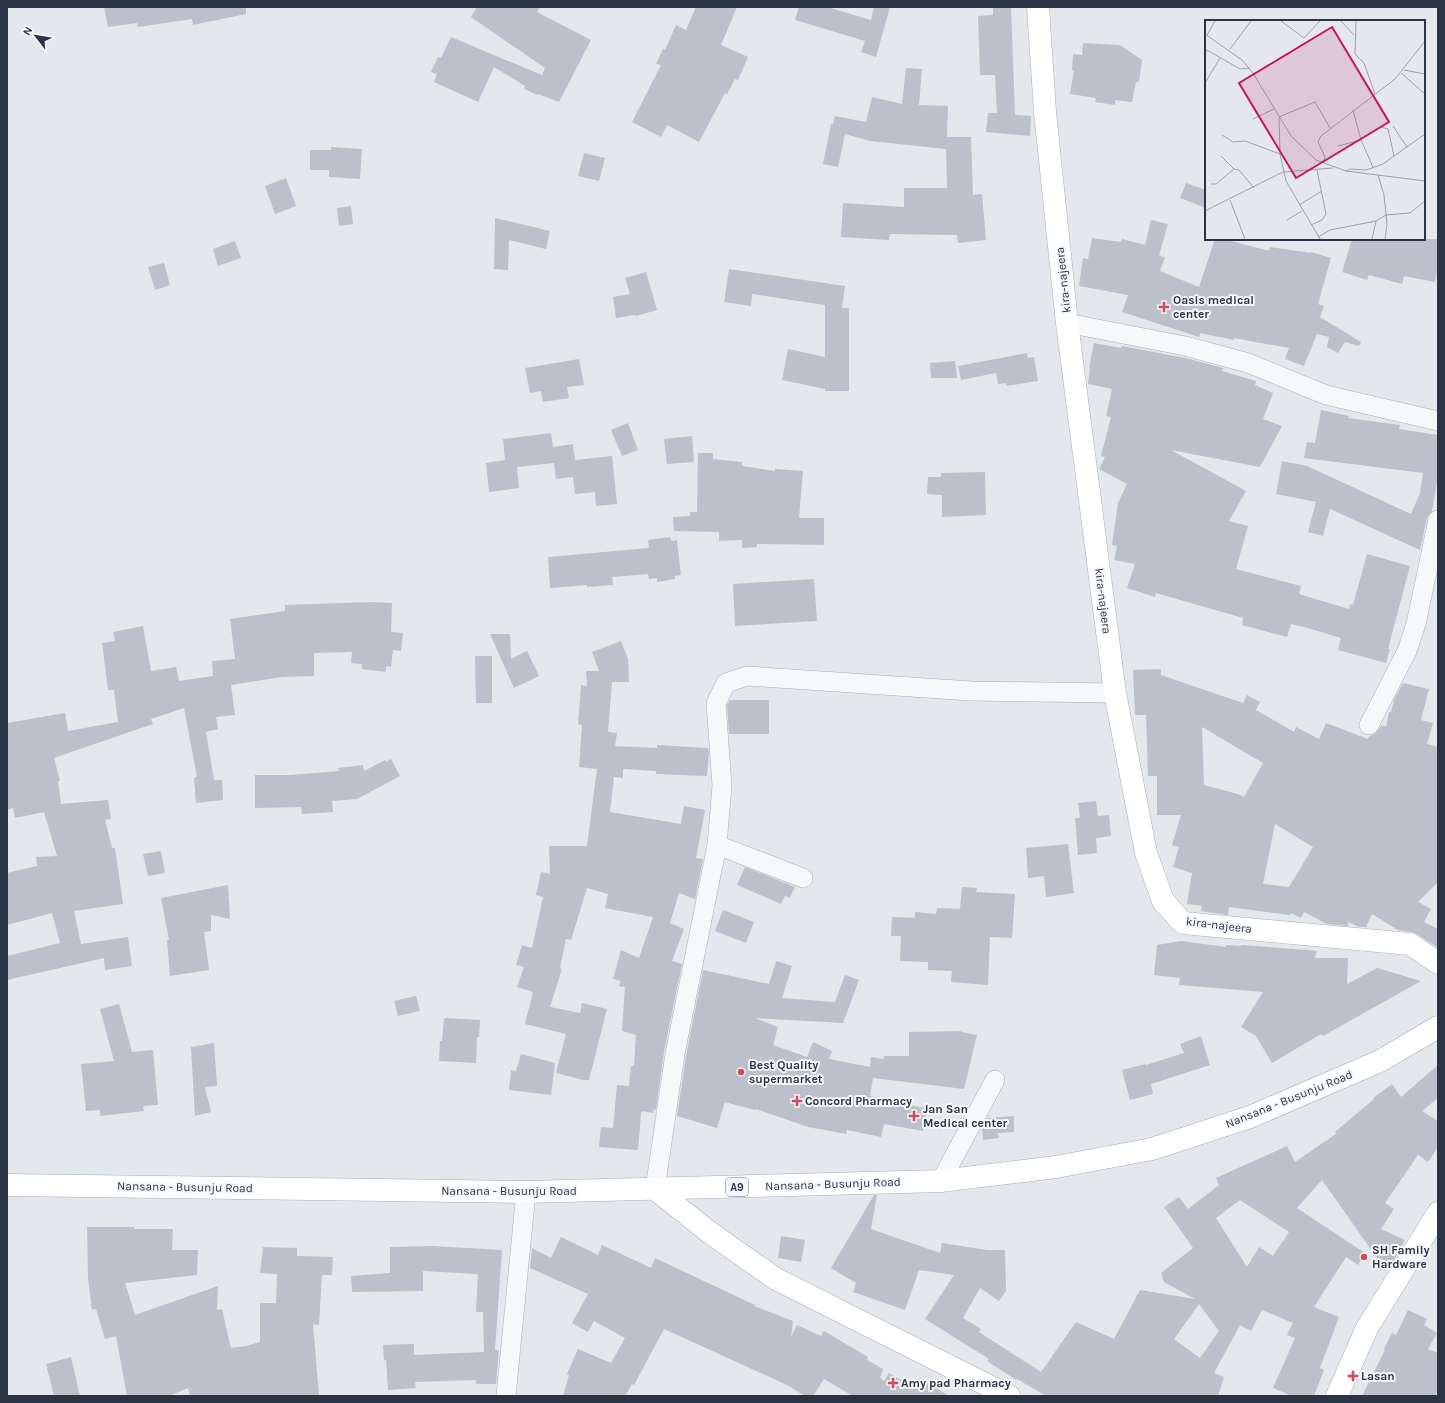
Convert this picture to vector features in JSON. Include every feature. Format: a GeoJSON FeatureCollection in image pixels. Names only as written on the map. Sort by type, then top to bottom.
{"type":"FeatureCollection","features":[{"type":"Feature","properties":{"kind":"street","name":"kira-najeera"},"geometry":{"type":"LineString","coordinates":[[1038,7],[1045,112],[1067,323],[1115,693],[1146,853],[1163,901],[1183,923],[1410,944],[1438,964]]}},
{"type":"Feature","properties":{"kind":"street"},"geometry":{"type":"LineString","coordinates":[[1067,323],[1185,346],[1248,363],[1326,394],[1438,421]]}},
{"type":"Feature","properties":{"kind":"street"},"geometry":{"type":"LineString","coordinates":[[1368,725],[1407,651],[1416,624],[1438,520]]}},
{"type":"Feature","properties":{"kind":"street"},"geometry":{"type":"LineString","coordinates":[[1009,1396],[776,1279],[709,1232],[654,1189],[675,1054],[717,845],[722,786],[716,703],[726,683],[747,676],[971,691],[1115,693]]}},
{"type":"Feature","properties":{"kind":"street"},"geometry":{"type":"LineString","coordinates":[[717,845],[804,878]]}},
{"type":"Feature","properties":{"kind":"street","name":"Nansana - Busunju Road"},"geometry":{"type":"LineString","coordinates":[[7,1185],[526,1192],[941,1181],[1056,1166],[1152,1149],[1250,1117],[1380,1061],[1438,1027]]}},
{"type":"Feature","properties":{"kind":"street"},"geometry":{"type":"LineString","coordinates":[[941,1181],[996,1080]]}},
{"type":"Feature","properties":{"kind":"street"},"geometry":{"type":"LineString","coordinates":[[506,1396],[526,1192]]}},
{"type":"Feature","properties":{"kind":"street"},"geometry":{"type":"LineString","coordinates":[[1337,1396],[1368,1328],[1438,1213]]}},
{"type":"Feature","properties":{"kind":"building"},"geometry":{"type":"Polygon","coordinates":[[[104,7],[246,7],[246,14],[193,25],[192,19],[138,27],[137,23],[108,27],[104,7]]]}},
{"type":"Feature","properties":{"kind":"building"},"geometry":{"type":"Polygon","coordinates":[[[477,7],[540,7],[537,12],[591,40],[559,102],[524,89],[525,86],[494,67],[478,102],[434,82],[437,74],[431,72],[438,57],[441,58],[451,37],[542,75],[545,68],[471,17],[477,7]]]}},
{"type":"Feature","properties":{"kind":"building"},"geometry":{"type":"Polygon","coordinates":[[[696,7],[737,7],[721,45],[748,57],[738,80],[735,79],[727,94],[725,93],[699,142],[667,125],[661,137],[632,122],[661,65],[656,64],[663,49],[665,50],[676,25],[686,30],[696,7]]]}},
{"type":"Feature","properties":{"kind":"building"},"geometry":{"type":"Polygon","coordinates":[[[799,7],[827,7],[871,20],[874,7],[890,7],[876,57],[861,52],[865,41],[795,20],[799,7]]]}},
{"type":"Feature","properties":{"kind":"building"},"geometry":{"type":"Polygon","coordinates":[[[993,7],[1011,7],[1015,115],[1031,116],[1030,136],[986,132],[988,113],[997,113],[995,75],[980,75],[978,16],[993,15],[993,7]]]}},
{"type":"Feature","properties":{"kind":"building"},"geometry":{"type":"Polygon","coordinates":[[[1083,43],[1120,45],[1142,60],[1139,82],[1136,82],[1132,102],[1115,100],[1115,105],[1095,102],[1096,98],[1070,94],[1074,70],[1072,70],[1073,54],[1082,55],[1083,43]]]}},
{"type":"Feature","properties":{"kind":"building"},"geometry":{"type":"Polygon","coordinates":[[[906,68],[922,69],[919,105],[948,106],[947,137],[971,137],[973,195],[982,194],[986,240],[958,243],[957,235],[890,234],[889,240],[841,237],[843,203],[904,207],[904,188],[947,188],[946,149],[870,141],[845,134],[838,167],[823,164],[831,124],[833,124],[835,116],[866,122],[872,97],[902,104],[906,68]]]}},
{"type":"Feature","properties":{"kind":"building"},"geometry":{"type":"Polygon","coordinates":[[[331,147],[362,149],[360,179],[329,177],[329,170],[310,170],[310,150],[331,150],[331,147]]]}},
{"type":"Feature","properties":{"kind":"building"},"geometry":{"type":"Polygon","coordinates":[[[584,153],[605,158],[599,181],[578,176],[584,153]]]}},
{"type":"Feature","properties":{"kind":"building"},"geometry":{"type":"Polygon","coordinates":[[[286,178],[296,206],[275,214],[265,186],[286,178]]]}},
{"type":"Feature","properties":{"kind":"building"},"geometry":{"type":"Polygon","coordinates":[[[1186,183],[1205,190],[1205,208],[1180,198],[1186,183]]]}},
{"type":"Feature","properties":{"kind":"building"},"geometry":{"type":"Polygon","coordinates":[[[351,206],[353,224],[339,226],[337,208],[351,206]]]}},
{"type":"Feature","properties":{"kind":"building"},"geometry":{"type":"Polygon","coordinates":[[[495,218],[550,231],[546,249],[509,240],[508,270],[494,269],[495,218]]]}},
{"type":"Feature","properties":{"kind":"building"},"geometry":{"type":"Polygon","coordinates":[[[1151,220],[1168,224],[1159,255],[1165,258],[1160,271],[1199,287],[1215,240],[1228,240],[1269,251],[1270,247],[1311,252],[1331,258],[1318,304],[1324,306],[1320,317],[1361,342],[1359,346],[1345,342],[1338,353],[1327,347],[1329,337],[1317,334],[1304,366],[1285,359],[1289,348],[1234,338],[1234,340],[1200,333],[1199,337],[1122,312],[1128,295],[1079,286],[1083,258],[1088,259],[1092,238],[1121,242],[1122,239],[1145,245],[1151,220]]]}},
{"type":"Feature","properties":{"kind":"building"},"geometry":{"type":"Polygon","coordinates":[[[1438,239],[1438,267],[1435,282],[1404,276],[1402,284],[1369,275],[1367,280],[1342,272],[1352,240],[1438,239]]]}},
{"type":"Feature","properties":{"kind":"building"},"geometry":{"type":"Polygon","coordinates":[[[235,241],[241,258],[218,266],[213,249],[235,241]]]}},
{"type":"Feature","properties":{"kind":"building"},"geometry":{"type":"Polygon","coordinates":[[[164,263],[170,285],[155,290],[148,267],[164,263]]]}},
{"type":"Feature","properties":{"kind":"building"},"geometry":{"type":"Polygon","coordinates":[[[729,269],[845,286],[842,308],[849,308],[849,391],[825,391],[825,389],[782,380],[788,349],[825,357],[825,305],[752,294],[751,306],[724,302],[729,269]]]}},
{"type":"Feature","properties":{"kind":"building"},"geometry":{"type":"Polygon","coordinates":[[[646,272],[657,310],[636,316],[616,318],[613,297],[630,294],[625,278],[646,272]]]}},
{"type":"Feature","properties":{"kind":"building"},"geometry":{"type":"Polygon","coordinates":[[[1094,343],[1121,348],[1122,346],[1185,358],[1223,368],[1222,371],[1256,381],[1255,385],[1273,393],[1263,419],[1282,426],[1260,467],[1171,450],[1246,491],[1229,521],[1248,526],[1236,569],[1301,586],[1299,594],[1349,609],[1350,604],[1353,605],[1367,554],[1410,566],[1388,649],[1390,649],[1386,663],[1338,650],[1341,638],[1304,627],[1291,624],[1287,637],[1242,625],[1243,618],[1156,593],[1155,597],[1127,588],[1135,564],[1114,560],[1117,546],[1112,545],[1118,503],[1127,484],[1099,469],[1105,457],[1101,456],[1111,417],[1106,416],[1112,389],[1088,384],[1089,368],[1094,343]]]}},
{"type":"Feature","properties":{"kind":"building"},"geometry":{"type":"Polygon","coordinates":[[[1027,353],[1028,358],[1034,357],[1038,381],[1007,386],[1006,383],[998,384],[996,373],[961,380],[958,366],[1027,353]]]}},
{"type":"Feature","properties":{"kind":"building"},"geometry":{"type":"Polygon","coordinates":[[[579,359],[584,385],[567,387],[569,398],[543,402],[541,391],[530,393],[525,368],[579,359]]]}},
{"type":"Feature","properties":{"kind":"building"},"geometry":{"type":"Polygon","coordinates":[[[955,361],[957,378],[931,378],[930,363],[955,361]]]}},
{"type":"Feature","properties":{"kind":"building"},"geometry":{"type":"Polygon","coordinates":[[[1321,410],[1349,416],[1348,418],[1400,425],[1399,429],[1438,435],[1438,475],[1432,511],[1427,518],[1420,550],[1330,509],[1323,536],[1308,532],[1316,502],[1276,494],[1282,461],[1307,466],[1411,514],[1420,493],[1423,473],[1304,458],[1307,442],[1315,443],[1321,410]]]}},
{"type":"Feature","properties":{"kind":"building"},"geometry":{"type":"Polygon","coordinates":[[[628,423],[638,450],[622,456],[611,430],[628,423]]]}},
{"type":"Feature","properties":{"kind":"building"},"geometry":{"type":"Polygon","coordinates":[[[551,433],[553,447],[573,444],[575,460],[612,456],[617,504],[596,506],[595,492],[575,494],[573,477],[556,479],[554,463],[517,467],[519,488],[489,492],[486,463],[505,460],[503,439],[551,433]]]}},
{"type":"Feature","properties":{"kind":"building"},"geometry":{"type":"Polygon","coordinates":[[[692,436],[694,462],[667,464],[664,439],[692,436]]]}},
{"type":"Feature","properties":{"kind":"building"},"geometry":{"type":"Polygon","coordinates":[[[698,453],[713,453],[713,459],[742,462],[742,466],[775,471],[775,469],[803,471],[799,518],[824,518],[824,545],[757,544],[757,547],[742,548],[742,540],[719,541],[719,532],[674,531],[673,517],[690,516],[690,512],[697,512],[698,453]]]}},
{"type":"Feature","properties":{"kind":"building"},"geometry":{"type":"Polygon","coordinates":[[[985,472],[986,515],[942,517],[942,495],[927,494],[928,477],[941,477],[941,473],[985,472]]]}},
{"type":"Feature","properties":{"kind":"building"},"geometry":{"type":"Polygon","coordinates":[[[670,537],[672,541],[677,540],[681,575],[675,576],[675,579],[657,582],[657,578],[649,579],[648,574],[612,577],[613,585],[587,587],[587,585],[550,588],[548,557],[649,548],[648,540],[670,537]]]}},
{"type":"Feature","properties":{"kind":"building"},"geometry":{"type":"Polygon","coordinates":[[[814,579],[817,621],[735,626],[733,584],[814,579]]]}},
{"type":"Feature","properties":{"kind":"building"},"geometry":{"type":"Polygon","coordinates":[[[370,602],[392,603],[391,632],[403,633],[401,651],[393,650],[391,667],[386,666],[386,672],[362,669],[362,664],[351,663],[352,652],[314,653],[314,676],[282,677],[231,685],[235,715],[216,717],[218,729],[206,732],[214,780],[222,780],[223,800],[196,803],[194,778],[197,777],[184,708],[151,719],[153,724],[54,758],[60,781],[58,781],[61,804],[108,800],[111,819],[105,820],[112,848],[115,848],[123,904],[74,911],[81,944],[128,937],[132,966],[105,970],[104,958],[7,980],[7,956],[60,943],[52,913],[7,925],[7,873],[37,866],[36,857],[57,856],[44,812],[15,818],[13,808],[7,810],[7,723],[65,713],[68,731],[118,722],[114,690],[108,690],[102,643],[115,641],[113,632],[143,626],[151,671],[176,667],[179,681],[213,676],[212,661],[235,659],[230,619],[285,611],[285,605],[370,602]]]}},
{"type":"Feature","properties":{"kind":"building"},"geometry":{"type":"Polygon","coordinates":[[[490,634],[510,634],[511,659],[527,651],[539,676],[514,688],[490,634]]]}},
{"type":"Feature","properties":{"kind":"building"},"geometry":{"type":"Polygon","coordinates":[[[621,641],[628,659],[629,682],[612,682],[608,732],[617,733],[615,746],[657,748],[657,745],[708,748],[709,753],[707,776],[656,774],[656,771],[623,769],[623,778],[614,777],[610,812],[681,824],[684,806],[705,810],[696,858],[703,859],[695,899],[679,893],[670,923],[684,929],[672,961],[682,964],[664,1052],[656,1110],[654,1109],[653,1113],[642,1111],[641,1113],[638,1150],[599,1147],[601,1127],[613,1128],[617,1085],[629,1086],[631,1066],[634,1066],[636,1035],[622,1031],[625,987],[619,986],[621,981],[613,979],[621,950],[639,958],[653,917],[605,908],[608,894],[587,888],[571,940],[566,939],[560,968],[562,969],[550,1007],[580,1013],[582,1003],[607,1009],[589,1080],[583,1080],[556,1073],[566,1034],[525,1024],[533,992],[517,987],[524,967],[516,965],[522,945],[532,948],[543,897],[536,895],[541,872],[550,874],[549,846],[587,846],[597,769],[579,767],[582,725],[578,724],[581,685],[587,686],[586,671],[599,671],[592,652],[621,641]]]}},
{"type":"Feature","properties":{"kind":"building"},"geometry":{"type":"Polygon","coordinates":[[[475,656],[492,656],[492,703],[476,703],[475,656]]]}},
{"type":"Feature","properties":{"kind":"building"},"geometry":{"type":"Polygon","coordinates":[[[1161,669],[1161,675],[1243,703],[1247,695],[1260,702],[1256,710],[1294,732],[1296,727],[1319,739],[1326,723],[1368,739],[1370,736],[1375,734],[1382,725],[1386,727],[1389,712],[1391,712],[1394,700],[1403,683],[1429,689],[1421,720],[1433,723],[1427,744],[1438,747],[1438,882],[1418,902],[1431,909],[1424,922],[1438,929],[1438,948],[1417,934],[1398,930],[1372,914],[1366,927],[1359,927],[1348,922],[1348,926],[1327,924],[1304,912],[1301,918],[1291,913],[1290,915],[1229,907],[1228,915],[1201,911],[1202,906],[1187,904],[1192,873],[1173,867],[1179,847],[1172,845],[1181,815],[1157,815],[1157,776],[1148,776],[1146,715],[1135,715],[1133,670],[1161,669]],[[1202,727],[1204,785],[1244,797],[1263,763],[1202,727]],[[1275,824],[1263,884],[1289,887],[1313,847],[1275,824]]]}},
{"type":"Feature","properties":{"kind":"building"},"geometry":{"type":"Polygon","coordinates":[[[730,700],[769,700],[769,734],[729,734],[727,705],[730,700]]]}},
{"type":"Feature","properties":{"kind":"building"},"geometry":{"type":"Polygon","coordinates":[[[391,759],[400,776],[357,799],[332,801],[333,812],[302,814],[301,807],[255,808],[255,775],[290,775],[339,771],[338,768],[363,765],[364,771],[385,760],[386,762],[391,759]]]}},
{"type":"Feature","properties":{"kind":"building"},"geometry":{"type":"Polygon","coordinates":[[[1096,801],[1098,816],[1109,815],[1111,836],[1096,838],[1097,853],[1078,855],[1075,818],[1080,818],[1078,803],[1096,801]]]}},
{"type":"Feature","properties":{"kind":"building"},"geometry":{"type":"Polygon","coordinates":[[[1068,844],[1074,893],[1046,897],[1044,876],[1028,878],[1026,848],[1068,844]]]}},
{"type":"Feature","properties":{"kind":"building"},"geometry":{"type":"Polygon","coordinates":[[[161,851],[165,873],[148,876],[143,854],[161,851]]]}},
{"type":"Feature","properties":{"kind":"building"},"geometry":{"type":"Polygon","coordinates":[[[745,867],[795,887],[790,898],[785,896],[781,904],[737,885],[745,867]]]}},
{"type":"Feature","properties":{"kind":"building"},"geometry":{"type":"Polygon","coordinates":[[[228,885],[230,919],[211,915],[211,931],[204,932],[209,970],[170,976],[167,940],[169,940],[161,898],[228,885]]]}},
{"type":"Feature","properties":{"kind":"building"},"geometry":{"type":"Polygon","coordinates":[[[962,887],[977,888],[976,892],[1015,894],[1012,938],[990,937],[988,985],[951,982],[952,971],[928,970],[928,962],[900,961],[901,936],[891,936],[892,917],[915,918],[915,912],[936,914],[937,908],[960,909],[962,887]]]}},
{"type":"Feature","properties":{"kind":"building"},"geometry":{"type":"Polygon","coordinates":[[[723,910],[754,922],[746,943],[715,931],[723,910]]]}},
{"type":"Feature","properties":{"kind":"building"},"geometry":{"type":"Polygon","coordinates":[[[1181,941],[1226,947],[1226,945],[1241,945],[1308,950],[1317,951],[1315,958],[1348,958],[1347,984],[1377,968],[1421,981],[1323,1036],[1321,1034],[1272,1063],[1256,1036],[1241,1027],[1263,992],[1179,985],[1180,978],[1154,975],[1157,945],[1181,941]]]}},
{"type":"Feature","properties":{"kind":"building"},"geometry":{"type":"Polygon","coordinates":[[[776,961],[792,966],[782,998],[835,1002],[845,975],[859,980],[843,1023],[755,1018],[778,1027],[773,1045],[807,1057],[813,1042],[832,1051],[829,1059],[870,1067],[871,1057],[884,1059],[884,1056],[909,1056],[909,1032],[961,1031],[977,1035],[964,1089],[873,1078],[870,1096],[927,1109],[923,1131],[884,1124],[881,1137],[847,1130],[846,1134],[808,1127],[756,1109],[725,1102],[717,1128],[677,1116],[686,1056],[703,970],[769,984],[776,961]]]}},
{"type":"Feature","properties":{"kind":"building"},"geometry":{"type":"Polygon","coordinates":[[[416,996],[420,1011],[398,1016],[394,1001],[416,996]]]}},
{"type":"Feature","properties":{"kind":"building"},"geometry":{"type":"Polygon","coordinates":[[[119,1004],[132,1052],[153,1050],[158,1105],[143,1106],[144,1111],[100,1116],[100,1110],[86,1111],[81,1064],[114,1061],[100,1009],[119,1004]]]}},
{"type":"Feature","properties":{"kind":"building"},"geometry":{"type":"Polygon","coordinates":[[[444,1018],[480,1020],[479,1037],[477,1037],[476,1063],[439,1061],[440,1041],[442,1041],[444,1018]]]}},
{"type":"Feature","properties":{"kind":"building"},"geometry":{"type":"Polygon","coordinates":[[[1201,1036],[1210,1065],[1151,1084],[1153,1094],[1130,1100],[1122,1070],[1146,1065],[1184,1053],[1180,1044],[1201,1036]]]}},
{"type":"Feature","properties":{"kind":"building"},"geometry":{"type":"Polygon","coordinates":[[[214,1043],[217,1086],[205,1087],[211,1112],[195,1116],[191,1047],[214,1043]]]}},
{"type":"Feature","properties":{"kind":"building"},"geometry":{"type":"Polygon","coordinates":[[[521,1054],[555,1063],[551,1095],[509,1090],[511,1070],[516,1071],[521,1054]]]}},
{"type":"Feature","properties":{"kind":"building"},"geometry":{"type":"Polygon","coordinates":[[[1438,1065],[1438,1098],[1422,1111],[1438,1121],[1438,1147],[1428,1162],[1418,1155],[1385,1203],[1394,1209],[1381,1229],[1405,1240],[1391,1265],[1387,1263],[1384,1268],[1322,1180],[1297,1208],[1365,1253],[1358,1265],[1346,1257],[1314,1307],[1339,1317],[1320,1368],[1324,1370],[1314,1396],[1292,1396],[1273,1388],[1295,1338],[1287,1335],[1293,1323],[1262,1310],[1251,1331],[1240,1325],[1214,1373],[1224,1377],[1218,1396],[1046,1396],[1017,1379],[1016,1380],[987,1361],[989,1359],[925,1319],[954,1275],[919,1270],[905,1310],[853,1292],[856,1283],[831,1268],[874,1195],[877,1195],[871,1229],[940,1253],[942,1243],[987,1250],[1005,1250],[1006,1291],[999,1301],[980,1288],[963,1318],[981,1329],[979,1332],[1041,1372],[1076,1322],[1114,1339],[1140,1290],[1195,1299],[1164,1282],[1161,1273],[1193,1248],[1164,1207],[1179,1197],[1188,1209],[1219,1185],[1216,1178],[1287,1146],[1295,1162],[1336,1134],[1335,1132],[1374,1099],[1373,1098],[1392,1084],[1401,1097],[1438,1065]],[[1240,1200],[1216,1218],[1247,1267],[1259,1247],[1273,1256],[1289,1232],[1240,1200]],[[1199,1304],[1174,1339],[1200,1358],[1219,1331],[1199,1304]]]}},
{"type":"Feature","properties":{"kind":"building"},"geometry":{"type":"Polygon","coordinates":[[[1014,1116],[1014,1132],[998,1133],[999,1138],[983,1140],[982,1127],[987,1118],[1014,1116]]]}},
{"type":"Feature","properties":{"kind":"building"},"geometry":{"type":"Polygon","coordinates":[[[87,1227],[173,1229],[172,1250],[198,1250],[197,1275],[125,1283],[135,1315],[218,1286],[217,1310],[222,1309],[231,1348],[260,1342],[260,1303],[276,1303],[277,1274],[260,1273],[263,1247],[297,1248],[297,1256],[333,1257],[332,1275],[322,1275],[319,1325],[313,1324],[319,1396],[190,1396],[188,1388],[169,1396],[127,1396],[116,1336],[105,1339],[96,1309],[92,1310],[88,1278],[87,1227]]]}},
{"type":"Feature","properties":{"kind":"building"},"geometry":{"type":"Polygon","coordinates":[[[781,1236],[805,1240],[801,1262],[778,1258],[781,1236]]]}},
{"type":"Feature","properties":{"kind":"building"},"geometry":{"type":"Polygon","coordinates":[[[561,1237],[598,1255],[602,1245],[651,1268],[655,1258],[755,1305],[754,1306],[793,1321],[791,1337],[797,1325],[821,1336],[824,1331],[868,1357],[867,1360],[883,1369],[880,1378],[884,1381],[889,1373],[914,1387],[920,1378],[949,1396],[853,1396],[824,1379],[813,1396],[805,1396],[787,1385],[664,1329],[634,1385],[632,1384],[625,1396],[563,1396],[569,1375],[567,1374],[578,1349],[611,1363],[625,1338],[594,1321],[588,1332],[572,1323],[588,1294],[530,1268],[532,1248],[551,1258],[561,1237]]]}},
{"type":"Feature","properties":{"kind":"building"},"geometry":{"type":"Polygon","coordinates":[[[433,1246],[502,1250],[495,1350],[499,1350],[496,1384],[476,1384],[476,1380],[415,1382],[416,1388],[388,1390],[386,1360],[384,1360],[383,1345],[414,1344],[414,1355],[484,1352],[483,1312],[476,1312],[478,1274],[423,1271],[423,1291],[352,1292],[351,1276],[390,1273],[390,1247],[433,1246]]]}},
{"type":"Feature","properties":{"kind":"building"},"geometry":{"type":"Polygon","coordinates":[[[1408,1310],[1427,1319],[1424,1325],[1437,1333],[1428,1349],[1438,1353],[1438,1390],[1435,1396],[1362,1396],[1392,1333],[1396,1335],[1408,1310]]]}},
{"type":"Feature","properties":{"kind":"building"},"geometry":{"type":"Polygon","coordinates":[[[71,1357],[80,1396],[54,1396],[46,1364],[71,1357]]]}},
{"type":"Feature","properties":{"kind":"place","name":"Oasis medical center"},"geometry":{"type":"Point","coordinates":[1164,307]}},
{"type":"Feature","properties":{"kind":"place","name":"Best Quality supermarket"},"geometry":{"type":"Point","coordinates":[741,1072]}},
{"type":"Feature","properties":{"kind":"place","name":"Concord Pharmacy"},"geometry":{"type":"Point","coordinates":[797,1101]}},
{"type":"Feature","properties":{"kind":"place","name":"Jan San Medical center"},"geometry":{"type":"Point","coordinates":[914,1116]}},
{"type":"Feature","properties":{"kind":"place","name":"SH Family Hardware"},"geometry":{"type":"Point","coordinates":[1364,1257]}},
{"type":"Feature","properties":{"kind":"place","name":"Lasan"},"geometry":{"type":"Point","coordinates":[1353,1376]}},
{"type":"Feature","properties":{"kind":"place","name":"Amy pad Pharmacy"},"geometry":{"type":"Point","coordinates":[893,1383]}}]}
